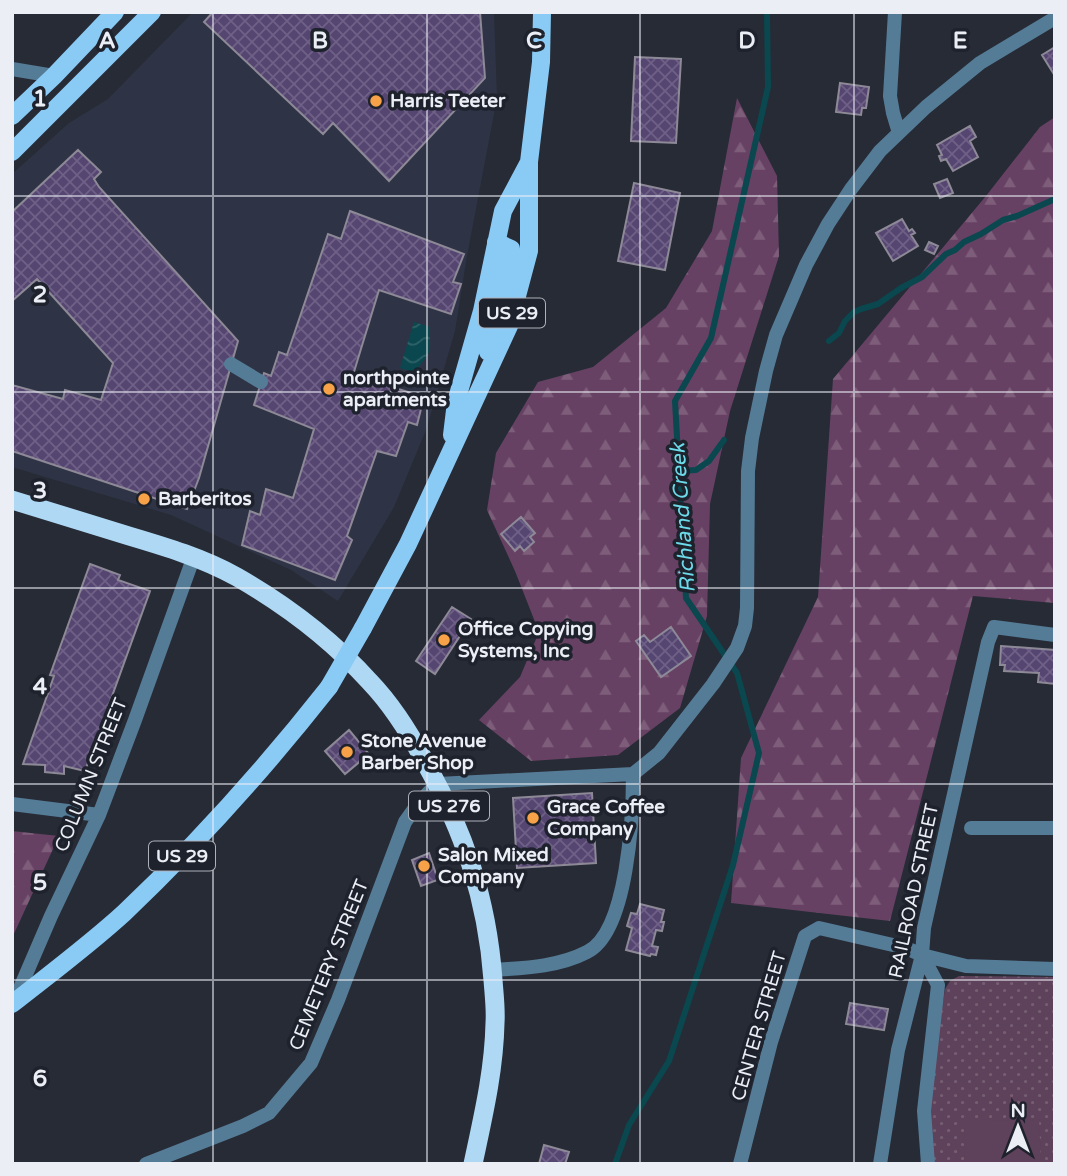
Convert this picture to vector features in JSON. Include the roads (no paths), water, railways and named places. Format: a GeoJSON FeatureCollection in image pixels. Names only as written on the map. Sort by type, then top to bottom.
{"type":"FeatureCollection","features":[{"type":"Feature","properties":{"kind":"highway","name":"US 276"},"geometry":{"type":"LineString","coordinates":[[12,499],[194,556],[236,576],[314,628],[370,682],[398,717],[438,784],[457,824],[481,899],[492,970],[496,1020],[489,1093],[473,1164]]}},
{"type":"Feature","properties":{"kind":"main road"},"geometry":{"type":"LineString","coordinates":[[12,116],[115,12]]}},
{"type":"Feature","properties":{"kind":"main road"},"geometry":{"type":"LineString","coordinates":[[12,152],[152,12]]}},
{"type":"Feature","properties":{"kind":"main road","name":"US 29"},"geometry":{"type":"LineString","coordinates":[[13,1004],[97,936],[162,876],[211,827],[291,736],[329,687],[408,544],[509,326],[530,251],[529,162],[541,62],[542,12]]}},
{"type":"Feature","properties":{"kind":"main road","name":"US 29"},"geometry":{"type":"LineString","coordinates":[[450,453],[456,402],[482,311],[503,211],[529,162]]}},
{"type":"Feature","properties":{"kind":"main road"},"geometry":{"type":"LineString","coordinates":[[483,380],[510,265],[510,249],[496,242]]}},
{"type":"Feature","properties":{"kind":"street"},"geometry":{"type":"LineString","coordinates":[[895,12],[890,96],[899,133]]}},
{"type":"Feature","properties":{"kind":"street"},"geometry":{"type":"LineString","coordinates":[[438,784],[633,774],[659,753],[713,684],[737,648],[745,626],[750,449],[776,335],[806,265],[828,224],[850,189],[880,151],[926,107],[980,63],[1055,18]]}},
{"type":"Feature","properties":{"kind":"street"},"geometry":{"type":"LineString","coordinates":[[12,69],[54,76]]}},
{"type":"Feature","properties":{"kind":"street"},"geometry":{"type":"LineString","coordinates":[[231,364],[261,382]]}},
{"type":"Feature","properties":{"kind":"street","name":"COLUMN STREET"},"geometry":{"type":"LineString","coordinates":[[13,1004],[99,815],[194,556]]}},
{"type":"Feature","properties":{"kind":"street","name":"RAILROAD STREET"},"geometry":{"type":"LineString","coordinates":[[880,1164],[898,1051],[922,956],[924,928],[988,642],[994,627],[1055,635]]}},
{"type":"Feature","properties":{"kind":"street"},"geometry":{"type":"LineString","coordinates":[[492,970],[552,965],[590,951],[606,935],[622,884],[629,844],[633,774]]}},
{"type":"Feature","properties":{"kind":"street","name":"CEMETERY STREET"},"geometry":{"type":"LineString","coordinates":[[146,1164],[269,1113],[311,1063],[338,1000],[405,822],[425,794],[438,784]]}},
{"type":"Feature","properties":{"kind":"street"},"geometry":{"type":"LineString","coordinates":[[12,804],[99,815]]}},
{"type":"Feature","properties":{"kind":"street"},"geometry":{"type":"LineString","coordinates":[[971,828],[1055,828]]}},
{"type":"Feature","properties":{"kind":"street","name":"CENTER STREET"},"geometry":{"type":"LineString","coordinates":[[740,1164],[771,1042],[805,936],[819,928],[906,948],[922,956],[966,966],[1055,969]]}},
{"type":"Feature","properties":{"kind":"street"},"geometry":{"type":"LineString","coordinates":[[922,956],[938,985],[924,1111],[928,1164]]}},
{"type":"Feature","properties":{"kind":"water"},"geometry":{"type":"Polygon","coordinates":[[[414,322],[430,327],[429,352],[416,373],[400,368],[414,322]]]}},
{"type":"Feature","properties":{"kind":"waterway","name":"Richland Creek"},"geometry":{"type":"LineString","coordinates":[[615,1164],[629,1125],[669,1061],[733,865],[759,753],[737,673],[686,598],[675,401],[711,338],[768,87],[767,12]]}},
{"type":"Feature","properties":{"kind":"waterway"},"geometry":{"type":"LineString","coordinates":[[829,341],[839,333],[854,312],[878,304],[922,277],[946,254],[964,242],[1003,220],[1055,199]]}},
{"type":"Feature","properties":{"kind":"waterway"},"geometry":{"type":"LineString","coordinates":[[679,471],[696,470],[709,461],[724,440]]}},
{"type":"Feature","properties":{"kind":"place","name":"Harris Teeter"},"geometry":{"type":"Point","coordinates":[376,101]}},
{"type":"Feature","properties":{"kind":"place","name":"northpointe apartments"},"geometry":{"type":"Point","coordinates":[329,389]}},
{"type":"Feature","properties":{"kind":"place","name":"Barberitos"},"geometry":{"type":"Point","coordinates":[144,499]}},
{"type":"Feature","properties":{"kind":"place","name":"Office Copying Systems, Inc"},"geometry":{"type":"Point","coordinates":[444,640]}},
{"type":"Feature","properties":{"kind":"place","name":"Stone Avenue Barber Shop"},"geometry":{"type":"Point","coordinates":[347,752]}},
{"type":"Feature","properties":{"kind":"place","name":"Grace Coffee Company"},"geometry":{"type":"Point","coordinates":[533,818]}},
{"type":"Feature","properties":{"kind":"place","name":"Salon Mixed Company"},"geometry":{"type":"Point","coordinates":[424,866]}}]}
